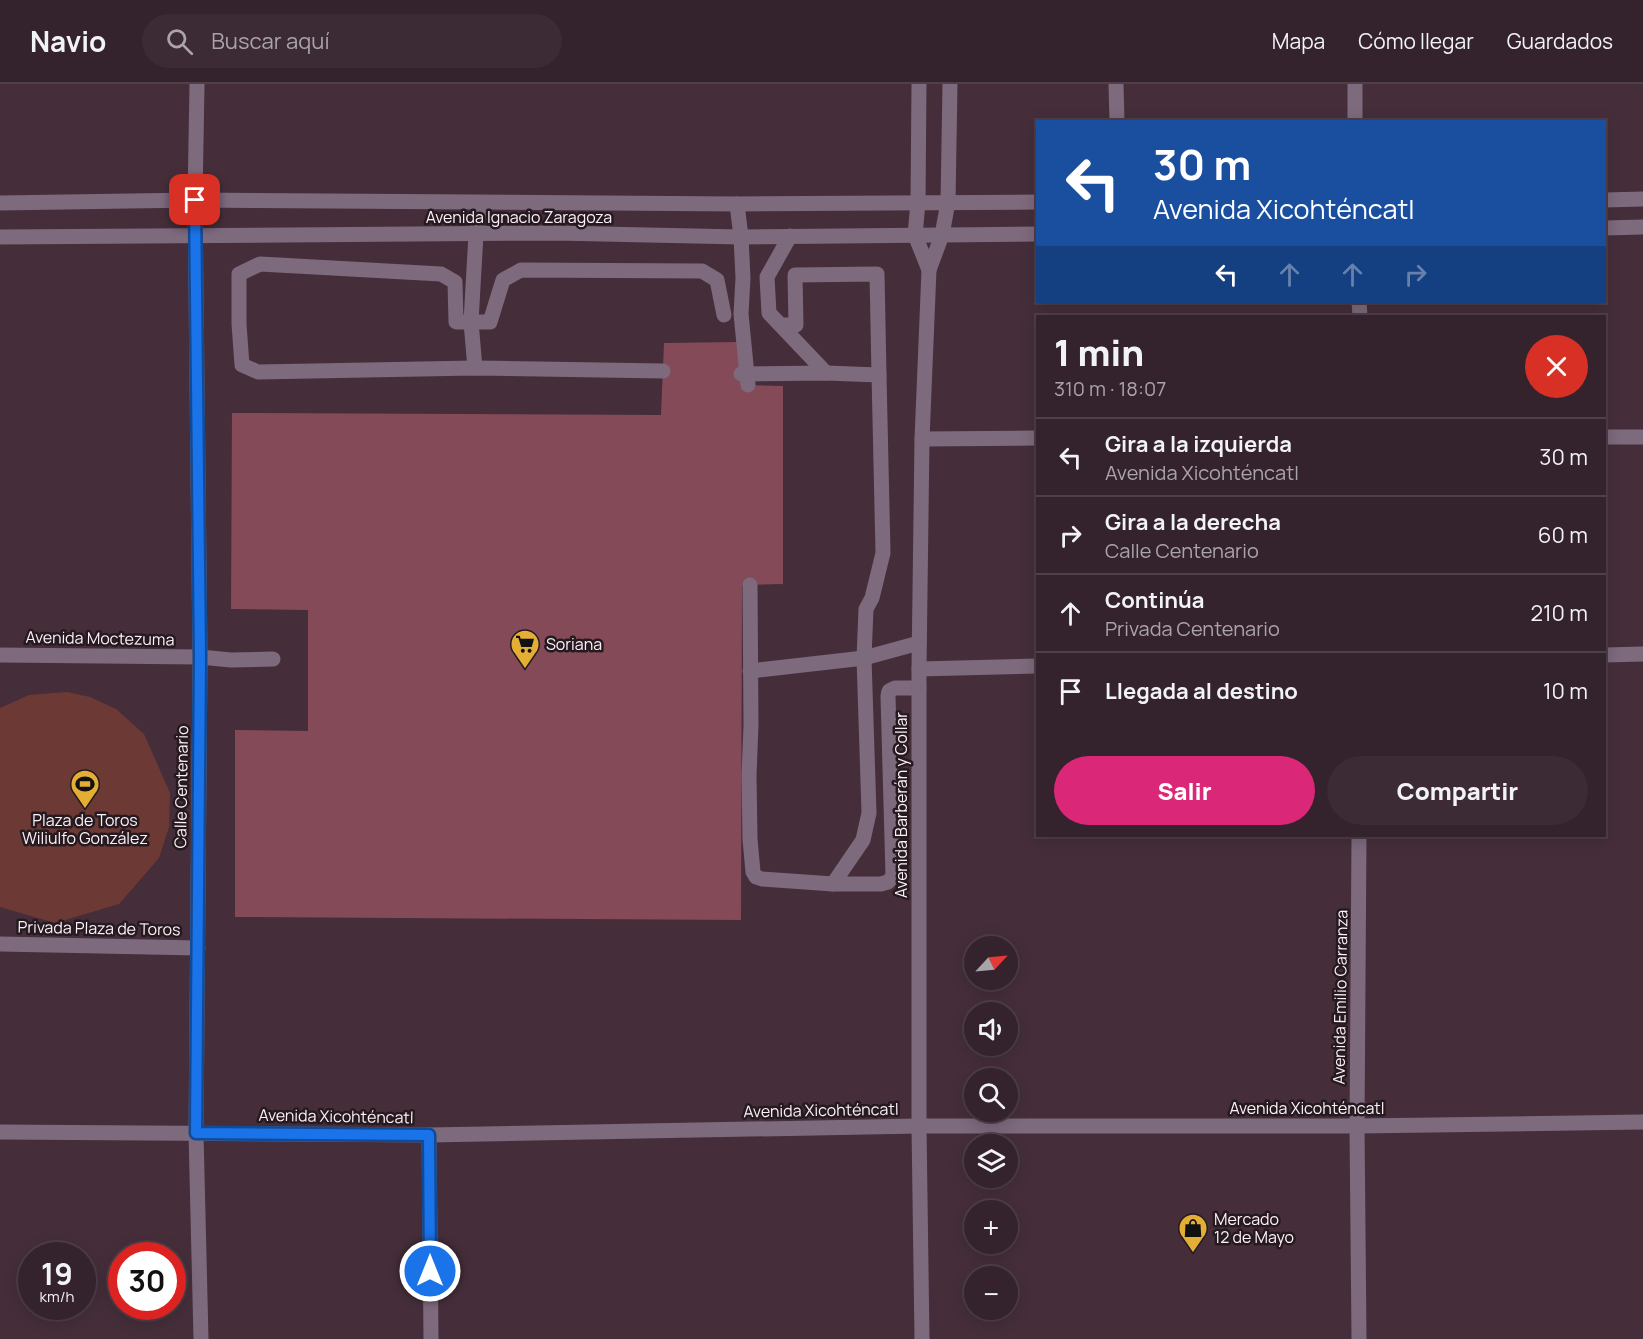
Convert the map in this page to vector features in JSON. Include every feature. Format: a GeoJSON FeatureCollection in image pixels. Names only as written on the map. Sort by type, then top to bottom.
{"type":"FeatureCollection","features":[{"type":"Feature","properties":{"kind":"street","name":"Calle Centenario"},"geometry":{"type":"LineString","coordinates":[[197,84],[195,200],[200,657],[196,1133],[201,1339]]}},
{"type":"Feature","properties":{"kind":"street","name":"Avenida Barberán y Collar"},"geometry":{"type":"LineString","coordinates":[[919,84],[918,203],[915,235],[929,270]]}},
{"type":"Feature","properties":{"kind":"street","name":"Avenida Barberán y Collar"},"geometry":{"type":"LineString","coordinates":[[922,1339],[919,1126],[919,643],[922,438],[929,270],[942,235],[948,202],[950,84]]}},
{"type":"Feature","properties":{"kind":"street"},"geometry":{"type":"LineString","coordinates":[[1116,84],[1117,120]]}},
{"type":"Feature","properties":{"kind":"street"},"geometry":{"type":"LineString","coordinates":[[1355,84],[1355,120]]}},
{"type":"Feature","properties":{"kind":"street"},"geometry":{"type":"LineString","coordinates":[[1643,199],[1611,200],[1611,227],[1643,227]]}},
{"type":"Feature","properties":{"kind":"street","name":"Avenida Ignacio Zaragoza"},"geometry":{"type":"LineString","coordinates":[[0,203],[195,200],[737,204],[1036,202]]}},
{"type":"Feature","properties":{"kind":"street"},"geometry":{"type":"LineString","coordinates":[[464,322],[480,203]]}},
{"type":"Feature","properties":{"kind":"street"},"geometry":{"type":"LineString","coordinates":[[737,204],[743,278],[741,314],[745,378],[826,373],[879,375]]}},
{"type":"Feature","properties":{"kind":"street","name":"Avenida Ignacio Zaragoza"},"geometry":{"type":"LineString","coordinates":[[0,237],[555,233],[741,237],[1036,234]]}},
{"type":"Feature","properties":{"kind":"street"},"geometry":{"type":"LineString","coordinates":[[769,314],[767,277],[790,236]]}},
{"type":"Feature","properties":{"kind":"street"},"geometry":{"type":"LineString","coordinates":[[475,368],[455,282],[441,274],[260,264],[239,273],[242,365],[258,372],[475,368],[663,371]]}},
{"type":"Feature","properties":{"kind":"street"},"geometry":{"type":"LineString","coordinates":[[464,322],[490,322],[503,280],[520,270],[702,271],[717,280],[724,315]]}},
{"type":"Feature","properties":{"kind":"street"},"geometry":{"type":"LineString","coordinates":[[789,325],[795,275],[876,274],[883,553],[872,598],[866,609],[864,658],[869,813],[863,840],[833,884]]}},
{"type":"Feature","properties":{"kind":"street"},"geometry":{"type":"LineString","coordinates":[[741,314],[769,314],[789,325],[826,373]]}},
{"type":"Feature","properties":{"kind":"street"},"geometry":{"type":"LineString","coordinates":[[1606,437],[1643,437]]}},
{"type":"Feature","properties":{"kind":"street"},"geometry":{"type":"LineString","coordinates":[[922,438],[1036,438]]}},
{"type":"Feature","properties":{"kind":"street"},"geometry":{"type":"LineString","coordinates":[[750,585],[752,725],[749,776],[750,839],[753,872],[756,877],[833,884],[888,882],[893,876],[888,696],[889,691],[895,688],[919,688]]}},
{"type":"Feature","properties":{"kind":"street"},"geometry":{"type":"LineString","coordinates":[[750,671],[864,658],[919,643]]}},
{"type":"Feature","properties":{"kind":"street"},"geometry":{"type":"LineString","coordinates":[[1606,655],[1643,654]]}},
{"type":"Feature","properties":{"kind":"street","name":"Avenida Moctezuma"},"geometry":{"type":"LineString","coordinates":[[0,655],[273,659]]}},
{"type":"Feature","properties":{"kind":"street"},"geometry":{"type":"LineString","coordinates":[[919,669],[1036,666]]}},
{"type":"Feature","properties":{"kind":"street","name":"Avenida Emilio Carranza"},"geometry":{"type":"LineString","coordinates":[[1359,837],[1357,1126],[1359,1339]]}},
{"type":"Feature","properties":{"kind":"street","name":"Privada Plaza de Toros"},"geometry":{"type":"LineString","coordinates":[[0,944],[198,948]]}},
{"type":"Feature","properties":{"kind":"street","name":"Avenida Xicohténcatl"},"geometry":{"type":"LineString","coordinates":[[0,1132],[429,1135],[919,1126],[1357,1126],[1643,1122]]}},
{"type":"Feature","properties":{"kind":"street"},"geometry":{"type":"LineString","coordinates":[[429,1135],[431,1339]]}},
{"type":"Feature","properties":{"kind":"shaded area","name":"Plaza de Toros Wiliulfo González"},"geometry":{"type":"Polygon","coordinates":[[[67,692],[90,697],[116,709],[144,734],[170,793],[169,827],[159,858],[119,904],[55,923],[0,907],[0,708],[29,695],[67,692]]]}},
{"type":"Feature","properties":{"kind":"building","name":"Soriana"},"geometry":{"type":"Polygon","coordinates":[[[739,342],[742,385],[783,386],[783,584],[742,585],[741,920],[235,917],[235,730],[308,731],[308,610],[231,609],[232,413],[661,415],[664,343],[739,342]]]}},
{"type":"Feature","properties":{"kind":"place","name":"Soriana"},"geometry":{"type":"Point","coordinates":[525,670]}},
{"type":"Feature","properties":{"kind":"place","name":"Plaza de Toros Wiliulfo González"},"geometry":{"type":"Point","coordinates":[85,810]}},
{"type":"Feature","properties":{"kind":"place","name":"Mercado 12 de Mayo"},"geometry":{"type":"Point","coordinates":[1193,1254]}},
{"type":"Feature","properties":{"kind":"route"},"geometry":{"type":"LineString","coordinates":[[195,200],[200,657],[196,1133],[429,1135],[430,1271]]}}]}
